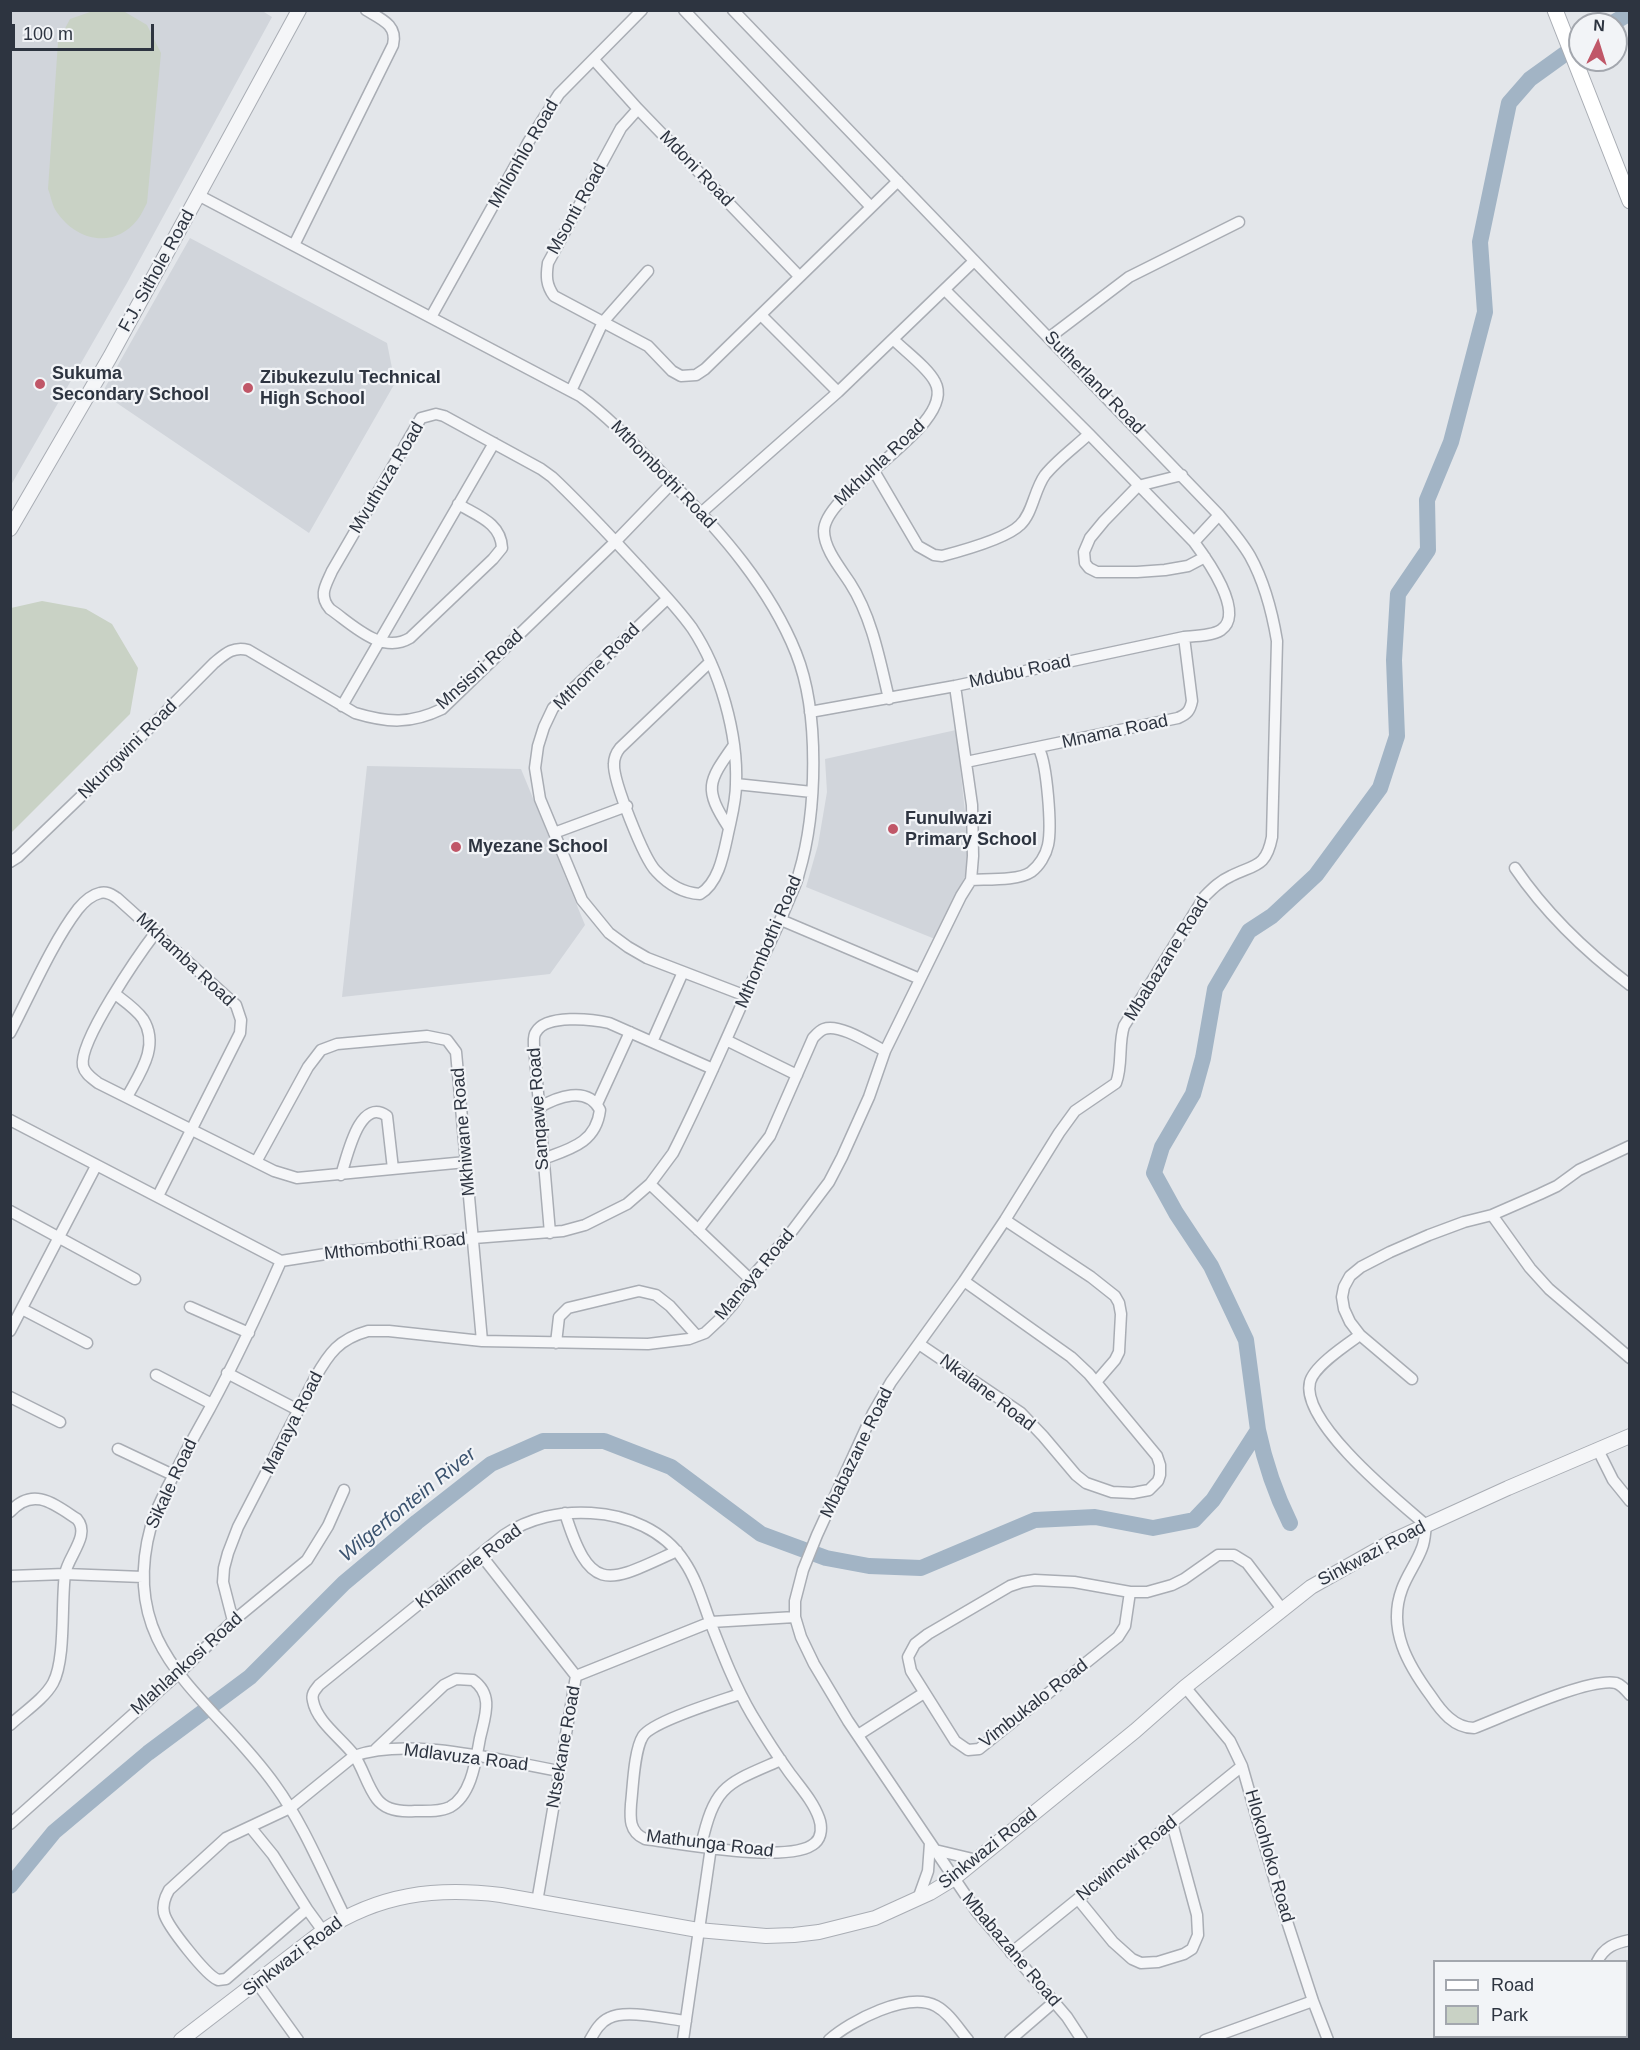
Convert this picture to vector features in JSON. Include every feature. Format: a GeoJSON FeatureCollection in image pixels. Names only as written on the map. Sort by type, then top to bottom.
{"type":"FeatureCollection","features":[{"type":"Feature","properties":{"kind":"main road"},"geometry":{"type":"LineString","coordinates":[[1557,16],[1629,201]]}},
{"type":"Feature","properties":{"kind":"street","name":"F.J. Sithole Road"},"geometry":{"type":"LineString","coordinates":[[10,529],[110,357],[299,10]]}},
{"type":"Feature","properties":{"kind":"street"},"geometry":{"type":"LineString","coordinates":[[294,245],[393,45],[395,38],[390,25],[366,10]]}},
{"type":"Feature","properties":{"kind":"street","name":"Mhlonhlo Road"},"geometry":{"type":"LineString","coordinates":[[431,317],[529,141],[553,103],[566,86],[642,10]]}},
{"type":"Feature","properties":{"kind":"street"},"geometry":{"type":"LineString","coordinates":[[684,10],[871,207]]}},
{"type":"Feature","properties":{"kind":"street","name":"Sutherland Road"},"geometry":{"type":"LineString","coordinates":[[733,10],[1220,515],[1250,555],[1268,597],[1277,641],[1272,837]]}},
{"type":"Feature","properties":{"kind":"street","name":"Mdoni Road"},"geometry":{"type":"LineString","coordinates":[[594,60],[638,109],[799,276]]}},
{"type":"Feature","properties":{"kind":"street","name":"Msonti Road"},"geometry":{"type":"LineString","coordinates":[[638,109],[621,128],[548,263],[546,276],[554,296],[648,346],[672,371],[681,376],[689,377],[705,369],[898,182]]}},
{"type":"Feature","properties":{"kind":"street","name":"Mthombothi Road"},"geometry":{"type":"LineString","coordinates":[[198,195],[571,391],[603,413],[702,512],[763,591],[786,631],[796,654],[805,682],[810,712],[812,792],[806,842],[799,874],[781,920],[673,1153],[650,1184],[627,1204],[586,1225],[550,1233],[474,1238],[332,1253],[281,1261]]}},
{"type":"Feature","properties":{"kind":"street"},"geometry":{"type":"LineString","coordinates":[[1050,337],[1129,277],[1239,222]]}},
{"type":"Feature","properties":{"kind":"street"},"geometry":{"type":"LineString","coordinates":[[702,512],[838,393],[974,261]]}},
{"type":"Feature","properties":{"kind":"street"},"geometry":{"type":"LineString","coordinates":[[571,391],[603,322],[648,271]]}},
{"type":"Feature","properties":{"kind":"street"},"geometry":{"type":"LineString","coordinates":[[945,290],[1089,434],[1138,486],[1194,543],[1205,557],[1188,566],[1166,570],[1097,572],[1089,568],[1085,563],[1084,552],[1090,538],[1138,486],[1182,475]]}},
{"type":"Feature","properties":{"kind":"street"},"geometry":{"type":"LineString","coordinates":[[761,315],[838,393]]}},
{"type":"Feature","properties":{"kind":"street","name":"Mkhuhla Road"},"geometry":{"type":"LineString","coordinates":[[889,699],[866,618],[855,590],[826,543],[824,532],[826,519],[832,508],[874,471],[932,414],[937,402],[939,392],[935,382],[894,340]]}},
{"type":"Feature","properties":{"kind":"street","name":"Mvuthuza Road"},"geometry":{"type":"LineString","coordinates":[[378,642],[330,609],[324,602],[323,590],[421,418],[436,414],[444,416],[552,477],[616,541],[692,628],[721,687],[729,714],[734,745],[736,784],[725,850],[712,884],[700,894],[691,894],[680,890],[656,871],[647,859],[627,806]]}},
{"type":"Feature","properties":{"kind":"street"},"geometry":{"type":"LineString","coordinates":[[874,471],[918,546],[934,555],[942,556],[1005,535],[1018,527],[1026,516],[1037,487],[1046,474],[1089,434]]}},
{"type":"Feature","properties":{"kind":"street"},"geometry":{"type":"LineString","coordinates":[[342,706],[494,443]]}},
{"type":"Feature","properties":{"kind":"street","name":"Mnsisni Road"},"geometry":{"type":"LineString","coordinates":[[248,650],[355,714],[396,721],[423,718],[442,709],[616,541],[672,483]]}},
{"type":"Feature","properties":{"kind":"street"},"geometry":{"type":"LineString","coordinates":[[378,642],[400,642],[415,634],[493,559],[501,548],[501,538],[497,530],[458,504]]}},
{"type":"Feature","properties":{"kind":"street"},"geometry":{"type":"LineString","coordinates":[[1194,543],[1220,515]]}},
{"type":"Feature","properties":{"kind":"street","name":"Mdubu Road"},"geometry":{"type":"LineString","coordinates":[[810,712],[889,699],[1219,632],[1227,623],[1229,610],[1225,593],[1205,557]]}},
{"type":"Feature","properties":{"kind":"street","name":"Mthome Road"},"geometry":{"type":"LineString","coordinates":[[667,599],[553,708],[538,746],[535,768],[540,799],[582,900],[601,924],[627,947],[647,958],[746,996]]}},
{"type":"Feature","properties":{"kind":"street","name":"Mnama Road"},"geometry":{"type":"LineString","coordinates":[[966,762],[1039,749],[1186,715],[1192,701],[1184,638]]}},
{"type":"Feature","properties":{"kind":"street","name":"Nkungwini Road"},"geometry":{"type":"LineString","coordinates":[[10,862],[95,783],[214,663],[232,650],[240,648],[248,650]]}},
{"type":"Feature","properties":{"kind":"street"},"geometry":{"type":"LineString","coordinates":[[554,833],[627,806],[614,770],[617,752],[709,663]]}},
{"type":"Feature","properties":{"kind":"street","name":"Manaya Road"},"geometry":{"type":"LineString","coordinates":[[233,1621],[223,1582],[228,1553],[238,1527],[327,1357],[353,1335],[368,1331],[482,1341],[671,1343],[705,1333],[720,1319],[750,1279],[789,1235],[829,1182],[842,1157],[869,1097],[885,1051],[972,879],[972,805],[954,686]]}},
{"type":"Feature","properties":{"kind":"street"},"geometry":{"type":"LineString","coordinates":[[729,828],[717,810],[711,784],[714,774],[734,745]]}},
{"type":"Feature","properties":{"kind":"street"},"geometry":{"type":"LineString","coordinates":[[972,879],[1020,877],[1032,872],[1045,853],[1048,842],[1047,781],[1043,757],[1039,749]]}},
{"type":"Feature","properties":{"kind":"street"},"geometry":{"type":"LineString","coordinates":[[736,784],[812,792]]}},
{"type":"Feature","properties":{"kind":"street","name":"Mbabazane Road"},"geometry":{"type":"LineString","coordinates":[[1082,2040],[1054,2002],[977,1912],[858,1736],[814,1664],[795,1617],[795,1601],[803,1570],[817,1535],[873,1413],[891,1382],[964,1281],[1075,1111],[1116,1083],[1119,1075],[1121,1035],[1124,1026],[1204,896],[1217,883],[1258,866],[1266,857],[1272,837]]}},
{"type":"Feature","properties":{"kind":"street"},"geometry":{"type":"LineString","coordinates":[[1515,868],[1534,895],[1577,943],[1629,985]]}},
{"type":"Feature","properties":{"kind":"street","name":"Mkhamba Road"},"geometry":{"type":"LineString","coordinates":[[10,1033],[78,909],[100,893],[108,892],[236,1005],[241,1020],[240,1033],[158,1196]]}},
{"type":"Feature","properties":{"kind":"street"},"geometry":{"type":"LineString","coordinates":[[781,920],[920,979]]}},
{"type":"Feature","properties":{"kind":"street"},"geometry":{"type":"LineString","coordinates":[[156,932],[125,975],[87,1044],[84,1067],[87,1074],[98,1083],[274,1171],[297,1178],[466,1162]]}},
{"type":"Feature","properties":{"kind":"street"},"geometry":{"type":"LineString","coordinates":[[652,1042],[683,972]]}},
{"type":"Feature","properties":{"kind":"street"},"geometry":{"type":"LineString","coordinates":[[115,994],[142,1017],[150,1044],[147,1060],[127,1097]]}},
{"type":"Feature","properties":{"kind":"street","name":"Sanqawe Road"},"geometry":{"type":"LineString","coordinates":[[550,1233],[538,1108],[534,1046],[536,1031],[540,1027],[567,1018],[585,1018],[609,1023],[713,1069]]}},
{"type":"Feature","properties":{"kind":"street"},"geometry":{"type":"LineString","coordinates":[[698,1230],[770,1136],[813,1038],[824,1029],[835,1028],[846,1031],[885,1051]]}},
{"type":"Feature","properties":{"kind":"street"},"geometry":{"type":"LineString","coordinates":[[597,1104],[630,1032]]}},
{"type":"Feature","properties":{"kind":"street","name":"Mkhiwane Road"},"geometry":{"type":"LineString","coordinates":[[256,1162],[308,1067],[321,1050],[337,1044],[427,1036],[447,1040],[456,1052],[482,1341]]}},
{"type":"Feature","properties":{"kind":"street"},"geometry":{"type":"LineString","coordinates":[[726,1040],[797,1075]]}},
{"type":"Feature","properties":{"kind":"street"},"geometry":{"type":"LineString","coordinates":[[538,1108],[567,1096],[587,1097],[597,1104],[600,1110],[598,1122],[588,1138],[543,1159]]}},
{"type":"Feature","properties":{"kind":"street"},"geometry":{"type":"LineString","coordinates":[[341,1175],[359,1125],[366,1116],[375,1113],[387,1116],[393,1169]]}},
{"type":"Feature","properties":{"kind":"street"},"geometry":{"type":"LineString","coordinates":[[10,1119],[281,1261]]}},
{"type":"Feature","properties":{"kind":"street"},"geometry":{"type":"LineString","coordinates":[[1412,1379],[1360,1335],[1344,1309],[1342,1298],[1344,1287],[1350,1276],[1361,1267],[1419,1239],[1464,1222],[1492,1215],[1540,1194],[1557,1186],[1579,1170],[1629,1146]]}},
{"type":"Feature","properties":{"kind":"street"},"geometry":{"type":"LineString","coordinates":[[10,1331],[96,1166]]}},
{"type":"Feature","properties":{"kind":"street"},"geometry":{"type":"LineString","coordinates":[[650,1184],[750,1279]]}},
{"type":"Feature","properties":{"kind":"street"},"geometry":{"type":"LineString","coordinates":[[10,1211],[135,1279]]}},
{"type":"Feature","properties":{"kind":"street"},"geometry":{"type":"LineString","coordinates":[[1492,1215],[1530,1268],[1549,1289],[1629,1358]]}},
{"type":"Feature","properties":{"kind":"street"},"geometry":{"type":"LineString","coordinates":[[964,1281],[1057,1346],[1096,1382],[1115,1360],[1119,1352],[1121,1314],[1115,1296],[1099,1282],[1005,1220]]}},
{"type":"Feature","properties":{"kind":"street","name":"Sikale Road"},"geometry":{"type":"LineString","coordinates":[[281,1261],[249,1333],[173,1475],[151,1524],[145,1551],[143,1577],[148,1618],[178,1674],[267,1774],[290,1808],[345,1917]]}},
{"type":"Feature","properties":{"kind":"street"},"geometry":{"type":"LineString","coordinates":[[555,1343],[559,1317],[568,1308],[639,1291],[656,1295],[670,1306],[697,1336]]}},
{"type":"Feature","properties":{"kind":"street"},"geometry":{"type":"LineString","coordinates":[[190,1307],[249,1333]]}},
{"type":"Feature","properties":{"kind":"street"},"geometry":{"type":"LineString","coordinates":[[22,1309],[87,1343]]}},
{"type":"Feature","properties":{"kind":"street"},"geometry":{"type":"LineString","coordinates":[[1360,1335],[1312,1376],[1309,1390],[1311,1401],[1322,1420],[1368,1475],[1426,1525],[1422,1548],[1397,1606],[1396,1628],[1419,1680],[1439,1708],[1461,1726],[1473,1728],[1556,1696],[1600,1684],[1616,1683],[1629,1694]]}},
{"type":"Feature","properties":{"kind":"street","name":"Nkalane Road"},"geometry":{"type":"LineString","coordinates":[[919,1344],[1021,1413],[1076,1475],[1086,1483],[1112,1492],[1149,1490],[1158,1482],[1160,1465],[1157,1456],[1096,1382]]}},
{"type":"Feature","properties":{"kind":"street"},"geometry":{"type":"LineString","coordinates":[[227,1373],[298,1410]]}},
{"type":"Feature","properties":{"kind":"street"},"geometry":{"type":"LineString","coordinates":[[156,1375],[212,1404]]}},
{"type":"Feature","properties":{"kind":"street"},"geometry":{"type":"LineString","coordinates":[[10,1397],[60,1422]]}},
{"type":"Feature","properties":{"kind":"street","name":"Sinkwazi Road"},"geometry":{"type":"LineString","coordinates":[[181,2040],[323,1931],[345,1917],[391,1899],[446,1891],[501,1895],[698,1930],[766,1935],[819,1932],[875,1918],[918,1899],[953,1879],[1135,1731],[1185,1687],[1311,1587],[1396,1539],[1629,1436]]}},
{"type":"Feature","properties":{"kind":"street"},"geometry":{"type":"LineString","coordinates":[[118,1449],[173,1475]]}},
{"type":"Feature","properties":{"kind":"street"},"geometry":{"type":"LineString","coordinates":[[1598,1449],[1613,1480],[1629,1501]]}},
{"type":"Feature","properties":{"kind":"street","name":"Mlahlankosi Road"},"geometry":{"type":"LineString","coordinates":[[10,1824],[178,1674],[233,1621],[307,1560],[328,1526],[344,1490]]}},
{"type":"Feature","properties":{"kind":"street"},"geometry":{"type":"LineString","coordinates":[[10,1512],[25,1499],[42,1499],[81,1523],[82,1534],[70,1557],[65,1574],[60,1644],[53,1683],[10,1725]]}},
{"type":"Feature","properties":{"kind":"street"},"geometry":{"type":"LineString","coordinates":[[565,1514],[575,1545],[584,1560],[604,1576],[618,1577],[677,1551]]}},
{"type":"Feature","properties":{"kind":"street","name":"Khalimele Road"},"geometry":{"type":"LineString","coordinates":[[354,1756],[322,1719],[313,1702],[314,1692],[319,1685],[481,1556],[504,1535],[520,1525],[565,1514],[606,1514],[624,1517],[640,1524],[663,1538],[677,1551],[691,1574],[711,1622]]}},
{"type":"Feature","properties":{"kind":"street","name":"Vimbukalo Road"},"geometry":{"type":"LineString","coordinates":[[1130,1592],[1125,1626],[1118,1637],[979,1749],[968,1750],[955,1740],[924,1693],[909,1665],[908,1657],[915,1644],[928,1634],[1010,1586],[1035,1580],[1074,1582],[1130,1592],[1147,1592],[1184,1579],[1218,1555],[1234,1555],[1246,1563],[1282,1609]]}},
{"type":"Feature","properties":{"kind":"street"},"geometry":{"type":"LineString","coordinates":[[481,1556],[576,1676]]}},
{"type":"Feature","properties":{"kind":"street"},"geometry":{"type":"LineString","coordinates":[[10,1576],[65,1574],[143,1577]]}},
{"type":"Feature","properties":{"kind":"street","name":"Ntsekane Road"},"geometry":{"type":"LineString","coordinates":[[537,1902],[576,1676],[711,1622],[795,1617]]}},
{"type":"Feature","properties":{"kind":"street","name":"Mathunga Road"},"geometry":{"type":"LineString","coordinates":[[711,1622],[740,1694],[816,1813],[821,1826],[820,1835],[817,1841],[807,1848],[789,1853],[765,1853],[645,1839],[636,1834],[630,1817],[631,1803],[639,1748],[644,1734],[651,1729],[740,1694]]}},
{"type":"Feature","properties":{"kind":"street"},"geometry":{"type":"LineString","coordinates":[[354,1756],[377,1799],[394,1810],[436,1811],[449,1807],[464,1795],[476,1756],[488,1700],[480,1685],[473,1680],[465,1678],[444,1685],[376,1749]]}},
{"type":"Feature","properties":{"kind":"street","name":"Hlokohloko Road"},"geometry":{"type":"LineString","coordinates":[[1185,1687],[1230,1741],[1242,1766],[1282,1906],[1328,2040]]}},
{"type":"Feature","properties":{"kind":"street"},"geometry":{"type":"LineString","coordinates":[[858,1736],[924,1693]]}},
{"type":"Feature","properties":{"kind":"street","name":"Mdlavuza Road"},"geometry":{"type":"LineString","coordinates":[[307,1909],[234,1973],[222,1980],[208,1973],[167,1922],[164,1906],[169,1890],[225,1838],[251,1828],[290,1808],[354,1756],[376,1749],[421,1750],[476,1756],[560,1771]]}},
{"type":"Feature","properties":{"kind":"street"},"geometry":{"type":"LineString","coordinates":[[683,2040],[698,1930],[710,1812],[715,1800],[736,1780],[781,1760]]}},
{"type":"Feature","properties":{"kind":"street","name":"Ncwincwi Road"},"geometry":{"type":"LineString","coordinates":[[1011,1953],[1242,1766]]}},
{"type":"Feature","properties":{"kind":"street"},"geometry":{"type":"LineString","coordinates":[[1078,1899],[1113,1942],[1132,1959],[1141,1963],[1158,1962],[1184,1954],[1192,1948],[1198,1935],[1197,1916],[1172,1823]]}},
{"type":"Feature","properties":{"kind":"street"},"geometry":{"type":"LineString","coordinates":[[251,1828],[273,1855],[323,1931]]}},
{"type":"Feature","properties":{"kind":"street"},"geometry":{"type":"LineString","coordinates":[[918,1899],[928,1871],[933,1847],[977,1860]]}},
{"type":"Feature","properties":{"kind":"street"},"geometry":{"type":"LineString","coordinates":[[1599,1960],[1608,1947],[1629,1940]]}},
{"type":"Feature","properties":{"kind":"street"},"geometry":{"type":"LineString","coordinates":[[257,1983],[298,2040]]}},
{"type":"Feature","properties":{"kind":"street"},"geometry":{"type":"LineString","coordinates":[[829,2040],[842,2028],[864,2017],[918,2001],[937,2007],[947,2015],[968,2040]]}},
{"type":"Feature","properties":{"kind":"street"},"geometry":{"type":"LineString","coordinates":[[1205,2040],[1313,2001]]}},
{"type":"Feature","properties":{"kind":"street"},"geometry":{"type":"LineString","coordinates":[[1010,2040],[1054,2002]]}},
{"type":"Feature","properties":{"kind":"street"},"geometry":{"type":"LineString","coordinates":[[590,2040],[601,2024],[615,2016],[645,2016],[686,2021]]}},
{"type":"Feature","properties":{"kind":"shaded area"},"geometry":{"type":"Polygon","coordinates":[[[11,11],[265,11],[272,17],[127,283],[11,485],[11,11]]]}},
{"type":"Feature","properties":{"kind":"shaded area","name":"Zibukezulu Technical High School"},"geometry":{"type":"Polygon","coordinates":[[[190,238],[387,343],[395,383],[309,533],[102,393],[190,238]]]}},
{"type":"Feature","properties":{"kind":"shaded area","name":"Funulwazi Primary School"},"geometry":{"type":"Polygon","coordinates":[[[956,730],[965,812],[968,870],[935,939],[806,887],[818,845],[827,792],[825,759],[956,730]]]}},
{"type":"Feature","properties":{"kind":"shaded area","name":"Myezane School"},"geometry":{"type":"Polygon","coordinates":[[[367,766],[521,769],[585,925],[550,974],[342,997],[367,766]]]}},
{"type":"Feature","properties":{"kind":"green space"},"geometry":{"type":"Polygon","coordinates":[[[118,10],[147,25],[161,53],[147,203],[139,217],[128,229],[118,235],[96,238],[84,235],[64,221],[55,209],[48,189],[58,42],[70,19],[93,11],[118,10]]]}},
{"type":"Feature","properties":{"kind":"green space"},"geometry":{"type":"Polygon","coordinates":[[[42,601],[86,609],[112,624],[138,668],[130,714],[11,833],[11,608],[42,601]]]}},
{"type":"Feature","properties":{"kind":"waterway","name":"Wilgerfontein River"},"geometry":{"type":"LineString","coordinates":[[10,1886],[54,1832],[148,1753],[250,1677],[344,1583],[417,1522],[491,1464],[543,1441],[604,1441],[671,1467],[761,1534],[826,1558],[869,1566],[921,1568],[1035,1520],[1095,1517],[1153,1528],[1194,1520],[1213,1500],[1258,1430],[1246,1340],[1211,1266],[1176,1213],[1154,1173],[1162,1147],[1193,1094],[1203,1058],[1215,989],[1249,931],[1272,916],[1316,875],[1380,788],[1397,736],[1394,660],[1398,594],[1428,550],[1427,500],[1451,442],[1485,312],[1480,242],[1509,103],[1530,79],[1568,52]]}},
{"type":"Feature","properties":{"kind":"waterway"},"geometry":{"type":"LineString","coordinates":[[1258,1430],[1271,1478],[1290,1523]]}},
{"type":"Feature","properties":{"kind":"place","name":"Sukuma Secondary School"},"geometry":{"type":"Point","coordinates":[40,384]}},
{"type":"Feature","properties":{"kind":"place","name":"Zibukezulu Technical High School"},"geometry":{"type":"Point","coordinates":[248,388]}},
{"type":"Feature","properties":{"kind":"place","name":"Funulwazi Primary School"},"geometry":{"type":"Point","coordinates":[893,829]}},
{"type":"Feature","properties":{"kind":"place","name":"Myezane School"},"geometry":{"type":"Point","coordinates":[456,847]}}]}
